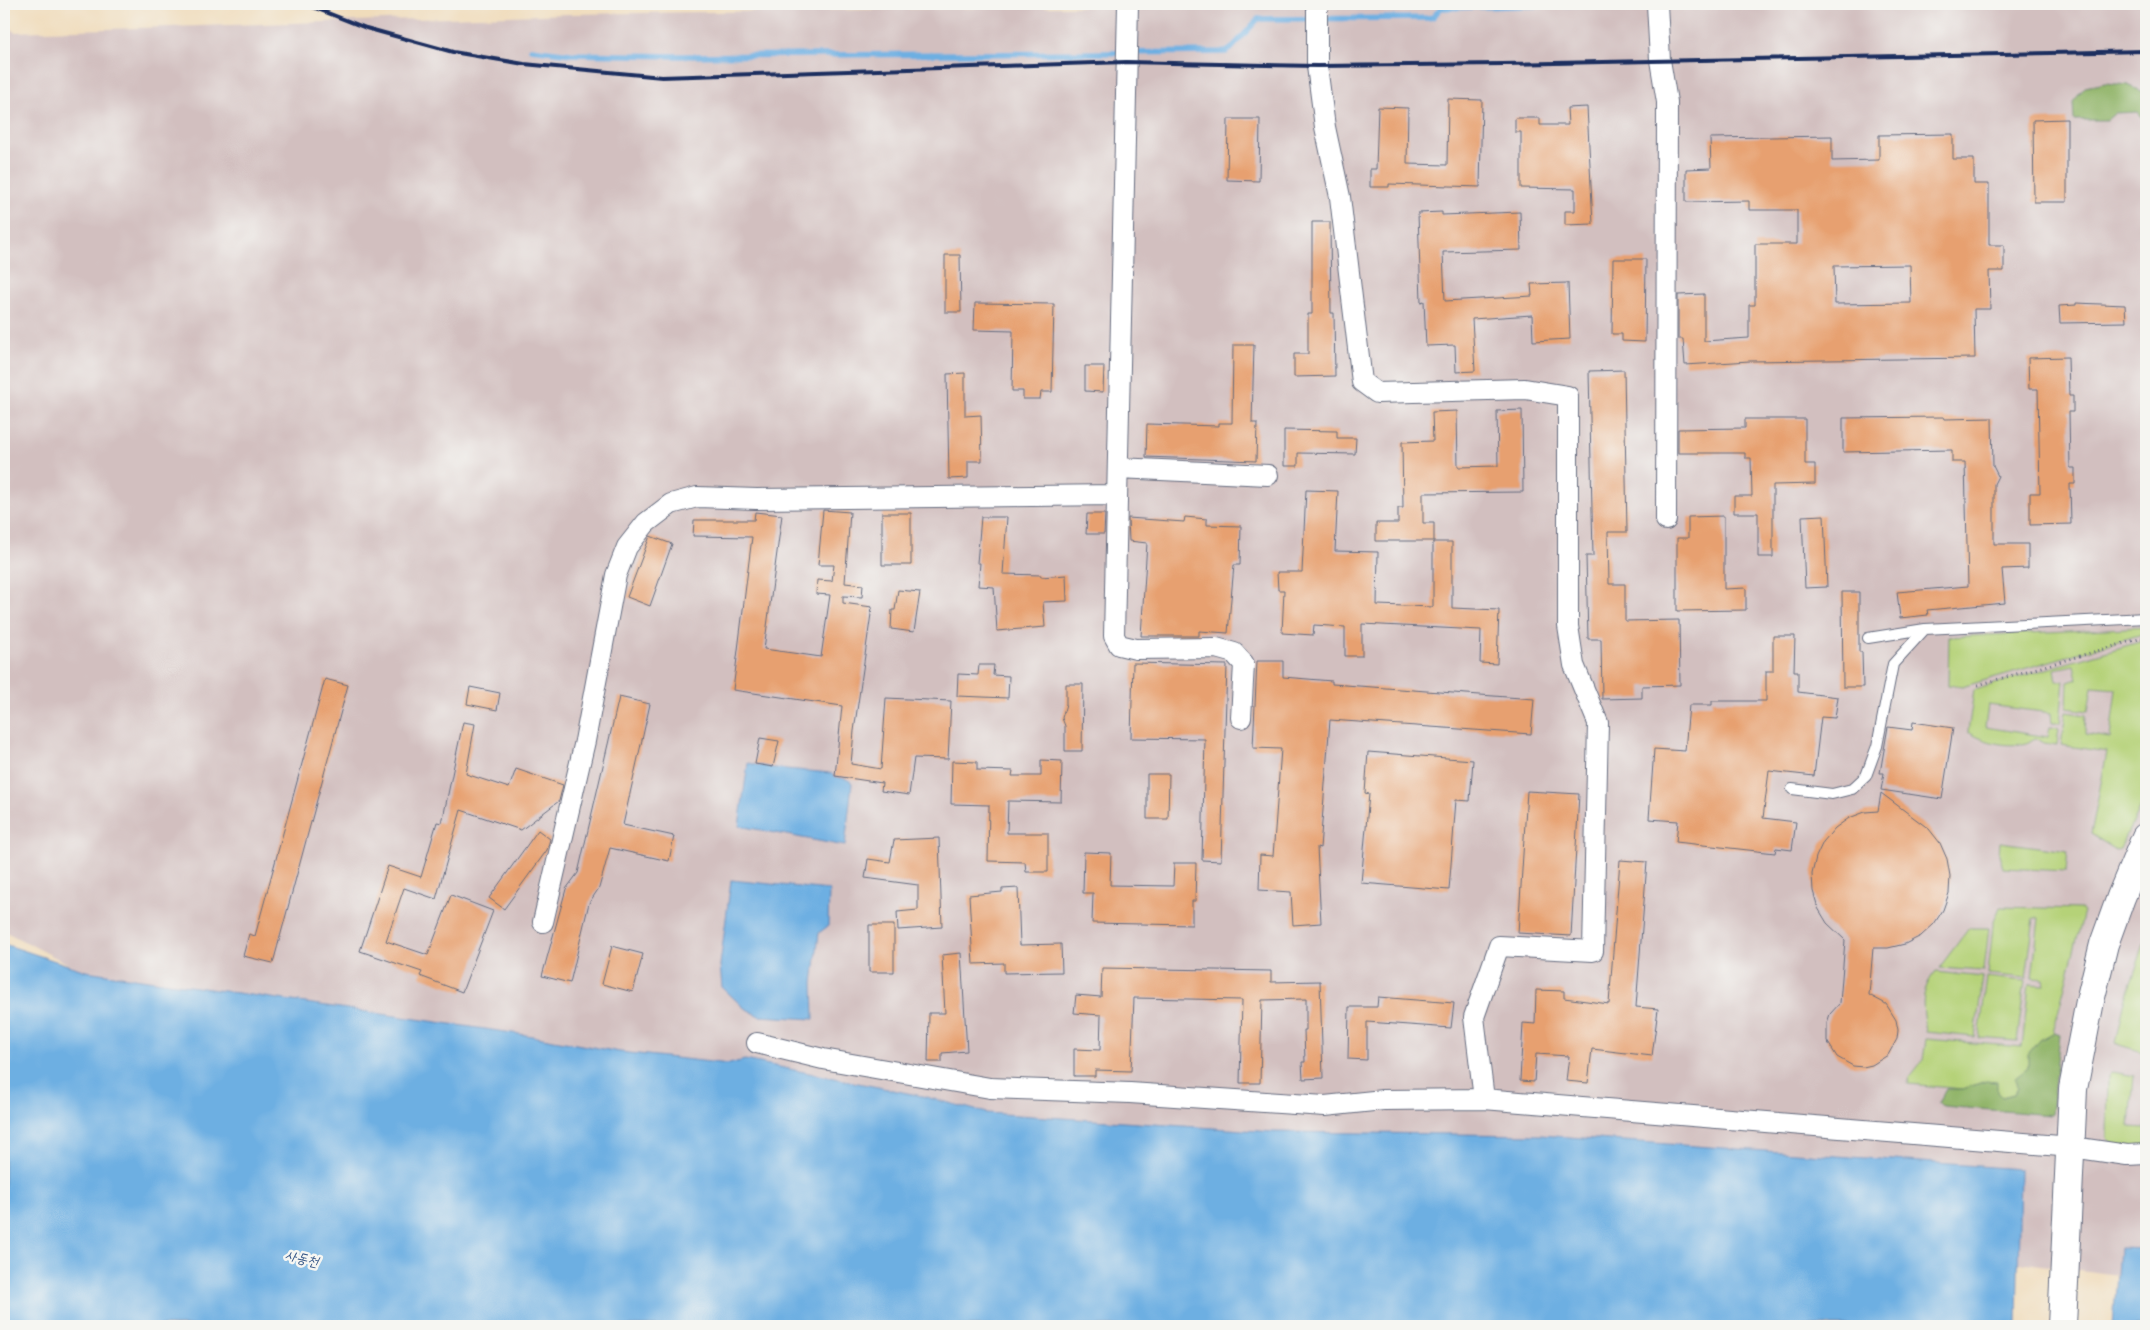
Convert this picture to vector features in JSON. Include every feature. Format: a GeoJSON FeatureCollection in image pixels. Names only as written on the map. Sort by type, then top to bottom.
{"type":"FeatureCollection","features":[{"type":"Feature","properties":{"kind":"main road"},"geometry":{"type":"LineString","coordinates":[[2062,1326],[2074,1089],[2090,1001],[2104,944],[2120,897],[2146,838]]}},
{"type":"Feature","properties":{"kind":"street"},"geometry":{"type":"LineString","coordinates":[[1128,4],[1114,636],[1119,644],[1136,649],[1216,648],[1234,653],[1244,664],[1241,718]]}},
{"type":"Feature","properties":{"kind":"street"},"geometry":{"type":"LineString","coordinates":[[1317,4],[1317,66],[1325,127],[1340,196],[1362,382],[1377,393],[1525,389],[1568,396],[1568,626],[1574,665],[1598,723],[1592,951],[1499,946],[1474,1017],[1484,1099]]}},
{"type":"Feature","properties":{"kind":"street"},"geometry":{"type":"LineString","coordinates":[[1657,4],[1660,60],[1667,102],[1666,520]]}},
{"type":"Feature","properties":{"kind":"street"},"geometry":{"type":"LineString","coordinates":[[1118,468],[1268,475]]}},
{"type":"Feature","properties":{"kind":"street"},"geometry":{"type":"LineString","coordinates":[[543,922],[585,741],[616,575],[627,547],[646,523],[671,504],[697,497],[766,499],[1118,495]]}},
{"type":"Feature","properties":{"kind":"street"},"geometry":{"type":"LineString","coordinates":[[757,1043],[823,1059],[990,1088],[1130,1094],[1325,1106],[1383,1100],[1484,1099],[2072,1147],[2127,1155],[2146,1154]]}},
{"type":"Feature","properties":{"kind":"lane"},"geometry":{"type":"LineString","coordinates":[[1868,638],[1925,629],[2146,618]]}},
{"type":"Feature","properties":{"kind":"lane"},"geometry":{"type":"LineString","coordinates":[[1792,789],[1832,794],[1852,789],[1866,776],[1878,746],[1893,664],[1925,629]]}},
{"type":"Feature","properties":{"kind":"path"},"geometry":{"type":"LineString","coordinates":[[1978,685],[2146,637]]}},
{"type":"Feature","properties":{"kind":"shaded area"},"geometry":{"type":"Polygon","coordinates":[[[1267,4],[2146,4],[2146,1326],[2141,1278],[181,1022],[4,931],[4,19],[14,32],[569,14],[1267,4]]]}},
{"type":"Feature","properties":{"kind":"green space"},"geometry":{"type":"Polygon","coordinates":[[[2105,83],[2128,85],[2146,93],[2146,117],[2142,117],[2138,112],[2115,113],[2107,120],[2074,120],[2073,102],[2085,87],[2105,83]]]}},
{"type":"Feature","properties":{"kind":"green space"},"geometry":{"type":"Polygon","coordinates":[[[2146,627],[2146,633],[1962,687],[1948,685],[1949,637],[2146,627]]]}},
{"type":"Feature","properties":{"kind":"green space"},"geometry":{"type":"Polygon","coordinates":[[[2146,640],[2146,794],[2120,849],[2116,850],[2091,834],[2107,752],[2061,745],[2066,712],[2086,715],[2085,734],[2110,738],[2116,689],[2092,687],[2088,711],[2067,708],[2068,682],[2077,679],[2074,665],[2055,669],[2057,681],[2064,681],[2060,723],[2052,723],[2051,713],[1988,705],[1985,727],[2048,737],[2050,727],[2059,728],[2057,745],[2044,743],[2036,738],[2026,743],[2003,744],[1981,739],[1968,732],[1974,690],[2146,640]]]}},
{"type":"Feature","properties":{"kind":"green space"},"geometry":{"type":"Polygon","coordinates":[[[2000,842],[2068,851],[2066,871],[2003,868],[1999,854],[2000,842]]]}},
{"type":"Feature","properties":{"kind":"green space"},"geometry":{"type":"Polygon","coordinates":[[[2000,907],[2081,909],[2084,911],[2053,1033],[2040,1040],[2014,1094],[2002,1097],[1986,1081],[1963,1089],[1908,1084],[1909,1078],[1923,1060],[1926,1039],[2022,1047],[2029,984],[2045,985],[2044,979],[2032,978],[2039,918],[2034,918],[2026,978],[1988,974],[1993,924],[2000,907]]]}},
{"type":"Feature","properties":{"kind":"green space"},"geometry":{"type":"Polygon","coordinates":[[[1969,928],[1989,928],[1984,971],[1939,968],[1969,928]]]}},
{"type":"Feature","properties":{"kind":"green space"},"geometry":{"type":"Polygon","coordinates":[[[2146,938],[2146,1041],[2143,1052],[2116,1044],[2124,1004],[2146,938]]]}},
{"type":"Feature","properties":{"kind":"green space"},"geometry":{"type":"Polygon","coordinates":[[[1935,972],[1983,977],[1975,1037],[1926,1032],[1923,1008],[1924,994],[1935,972]]]}},
{"type":"Feature","properties":{"kind":"green space"},"geometry":{"type":"Polygon","coordinates":[[[1987,977],[2025,981],[2017,1041],[1979,1038],[1987,977]]]}},
{"type":"Feature","properties":{"kind":"green space"},"geometry":{"type":"Polygon","coordinates":[[[2053,1033],[2060,1035],[2051,1115],[1943,1106],[1939,1102],[1946,1089],[1963,1089],[1986,1081],[1997,1082],[1997,1091],[2002,1097],[2014,1094],[2017,1088],[2015,1078],[2028,1068],[2028,1055],[2040,1040],[2053,1033]]]}},
{"type":"Feature","properties":{"kind":"green space"},"geometry":{"type":"Polygon","coordinates":[[[2112,1072],[2134,1076],[2130,1127],[2146,1128],[2146,1147],[2120,1146],[2107,1138],[2108,1076],[2112,1072]]]}},
{"type":"Feature","properties":{"kind":"water"},"geometry":{"type":"Polygon","coordinates":[[[748,763],[774,768],[831,773],[836,777],[850,781],[852,783],[845,846],[739,826],[748,763]]]}},
{"type":"Feature","properties":{"kind":"water"},"geometry":{"type":"Polygon","coordinates":[[[731,880],[829,890],[828,926],[819,933],[813,983],[814,1019],[759,1016],[743,1007],[722,987],[720,965],[731,880]]]}},
{"type":"Feature","properties":{"kind":"water","name":"사동천"},"geometry":{"type":"Polygon","coordinates":[[[4,944],[86,971],[526,1035],[620,1052],[729,1064],[745,1060],[922,1096],[987,1113],[1274,1132],[1540,1135],[2020,1169],[2017,1326],[4,1326],[4,944]]]}},
{"type":"Feature","properties":{"kind":"water"},"geometry":{"type":"Polygon","coordinates":[[[2119,1248],[2146,1249],[2146,1326],[2113,1326],[2119,1248]]]}},
{"type":"Feature","properties":{"kind":"building"},"geometry":{"type":"Polygon","coordinates":[[[1448,99],[1482,100],[1480,187],[1389,184],[1389,187],[1370,187],[1370,169],[1376,169],[1378,107],[1408,108],[1407,164],[1447,165],[1448,99]]]}},
{"type":"Feature","properties":{"kind":"building"},"geometry":{"type":"Polygon","coordinates":[[[1587,107],[1593,224],[1565,225],[1565,211],[1575,211],[1575,189],[1521,188],[1521,132],[1515,132],[1515,118],[1540,118],[1540,125],[1568,125],[1567,108],[1587,107]]]}},
{"type":"Feature","properties":{"kind":"building"},"geometry":{"type":"Polygon","coordinates":[[[1228,119],[1260,119],[1259,181],[1227,180],[1228,119]]]}},
{"type":"Feature","properties":{"kind":"building"},"geometry":{"type":"Polygon","coordinates":[[[2067,119],[2067,202],[2034,202],[2033,120],[2067,119]]]}},
{"type":"Feature","properties":{"kind":"building"},"geometry":{"type":"Polygon","coordinates":[[[1953,134],[1953,159],[1974,159],[1974,184],[1989,184],[1989,245],[2004,245],[2004,271],[1989,271],[1990,309],[1974,309],[1975,358],[1750,361],[1685,365],[1683,339],[1678,339],[1678,295],[1704,294],[1704,341],[1749,338],[1749,305],[1755,305],[1755,244],[1797,244],[1797,210],[1749,210],[1749,201],[1686,202],[1686,169],[1711,168],[1710,138],[1832,136],[1832,161],[1879,160],[1879,135],[1953,134]],[[1910,265],[1834,266],[1835,304],[1911,303],[1910,265]]]}},
{"type":"Feature","properties":{"kind":"building"},"geometry":{"type":"Polygon","coordinates":[[[1442,212],[1442,215],[1520,212],[1521,250],[1443,252],[1445,301],[1532,296],[1531,284],[1568,283],[1570,339],[1533,341],[1532,315],[1472,319],[1475,371],[1456,372],[1455,345],[1426,346],[1424,301],[1421,302],[1418,213],[1442,212]]]}},
{"type":"Feature","properties":{"kind":"building"},"geometry":{"type":"Polygon","coordinates":[[[1312,222],[1330,222],[1331,313],[1334,313],[1335,376],[1294,377],[1294,354],[1308,354],[1308,314],[1312,314],[1312,222]]]}},
{"type":"Feature","properties":{"kind":"building"},"geometry":{"type":"Polygon","coordinates":[[[945,255],[960,255],[961,312],[945,312],[945,255]]]}},
{"type":"Feature","properties":{"kind":"building"},"geometry":{"type":"Polygon","coordinates":[[[1613,259],[1646,259],[1645,342],[1622,341],[1622,334],[1612,334],[1613,259]]]}},
{"type":"Feature","properties":{"kind":"building"},"geometry":{"type":"Polygon","coordinates":[[[975,303],[1054,304],[1052,392],[1041,392],[1040,399],[1023,399],[1023,391],[1012,391],[1013,331],[974,330],[975,303]]]}},
{"type":"Feature","properties":{"kind":"building"},"geometry":{"type":"Polygon","coordinates":[[[2076,303],[2125,305],[2126,322],[2060,323],[2059,306],[2076,305],[2076,303]]]}},
{"type":"Feature","properties":{"kind":"building"},"geometry":{"type":"Polygon","coordinates":[[[1233,345],[1254,345],[1252,423],[1257,423],[1256,461],[1146,457],[1147,424],[1219,426],[1219,423],[1232,423],[1233,345]]]}},
{"type":"Feature","properties":{"kind":"building"},"geometry":{"type":"Polygon","coordinates":[[[2068,357],[2069,396],[2073,396],[2073,412],[2069,412],[2070,468],[2075,468],[2075,484],[2070,484],[2071,524],[2030,525],[2030,493],[2040,493],[2038,389],[2029,389],[2028,358],[2068,357]]]}},
{"type":"Feature","properties":{"kind":"building"},"geometry":{"type":"Polygon","coordinates":[[[1085,366],[1104,366],[1103,392],[1085,391],[1085,366]]]}},
{"type":"Feature","properties":{"kind":"building"},"geometry":{"type":"Polygon","coordinates":[[[1624,370],[1627,532],[1608,532],[1609,584],[1625,584],[1625,621],[1679,620],[1680,685],[1642,686],[1642,698],[1602,699],[1601,639],[1588,639],[1586,556],[1593,556],[1589,371],[1624,370]]]}},
{"type":"Feature","properties":{"kind":"building"},"geometry":{"type":"Polygon","coordinates":[[[965,373],[965,416],[981,415],[982,461],[968,461],[968,478],[949,479],[947,374],[965,373]]]}},
{"type":"Feature","properties":{"kind":"building"},"geometry":{"type":"Polygon","coordinates":[[[1522,410],[1523,492],[1423,493],[1423,523],[1434,523],[1434,541],[1376,541],[1376,523],[1398,523],[1398,508],[1403,508],[1402,442],[1433,441],[1432,412],[1457,411],[1458,467],[1498,466],[1497,411],[1522,410]]]}},
{"type":"Feature","properties":{"kind":"building"},"geometry":{"type":"Polygon","coordinates":[[[1944,417],[1945,419],[1992,418],[1993,466],[1998,476],[1994,484],[1994,544],[2028,544],[2028,568],[2002,569],[2005,603],[1927,610],[1928,615],[1900,618],[1897,592],[1968,586],[1965,462],[1952,462],[1952,450],[1843,452],[1843,418],[1944,417]]]}},
{"type":"Feature","properties":{"kind":"building"},"geometry":{"type":"Polygon","coordinates":[[[1745,419],[1805,419],[1805,464],[1815,464],[1815,484],[1773,485],[1773,557],[1758,557],[1758,513],[1734,513],[1734,496],[1752,496],[1751,458],[1745,458],[1745,453],[1678,453],[1678,429],[1745,428],[1745,419]]]}},
{"type":"Feature","properties":{"kind":"building"},"geometry":{"type":"Polygon","coordinates":[[[1284,430],[1337,431],[1337,438],[1356,438],[1355,454],[1298,453],[1298,466],[1284,466],[1284,430]]]}},
{"type":"Feature","properties":{"kind":"building"},"geometry":{"type":"Polygon","coordinates":[[[1306,490],[1338,491],[1335,551],[1378,552],[1377,605],[1433,607],[1433,542],[1452,542],[1452,608],[1499,610],[1497,664],[1480,663],[1481,630],[1362,624],[1362,656],[1345,656],[1345,627],[1314,625],[1313,635],[1282,633],[1284,590],[1278,590],[1277,572],[1302,572],[1306,490]]]}},
{"type":"Feature","properties":{"kind":"building"},"geometry":{"type":"Polygon","coordinates":[[[823,510],[850,512],[845,583],[863,585],[862,597],[843,596],[843,603],[872,607],[851,764],[881,769],[886,698],[951,701],[948,759],[914,758],[909,795],[881,791],[882,783],[835,776],[842,706],[733,690],[752,537],[693,536],[694,520],[754,520],[755,512],[782,515],[764,649],[821,657],[830,595],[816,594],[817,580],[832,581],[834,565],[818,565],[823,510]]]}},
{"type":"Feature","properties":{"kind":"building"},"geometry":{"type":"Polygon","coordinates":[[[882,513],[911,513],[911,565],[882,565],[882,513]]]}},
{"type":"Feature","properties":{"kind":"building"},"geometry":{"type":"Polygon","coordinates":[[[1087,514],[1105,514],[1104,534],[1086,534],[1087,514]]]}},
{"type":"Feature","properties":{"kind":"building"},"geometry":{"type":"Polygon","coordinates":[[[1824,515],[1827,587],[1805,588],[1802,516],[1824,515]]]}},
{"type":"Feature","properties":{"kind":"building"},"geometry":{"type":"Polygon","coordinates":[[[1724,516],[1724,589],[1746,588],[1746,610],[1677,611],[1677,538],[1688,538],[1688,517],[1724,516]]]}},
{"type":"Feature","properties":{"kind":"building"},"geometry":{"type":"Polygon","coordinates":[[[981,517],[1007,517],[1003,574],[1041,575],[1041,577],[1066,575],[1067,601],[1043,602],[1045,627],[997,631],[994,587],[978,586],[980,563],[977,563],[981,517]]]}},
{"type":"Feature","properties":{"kind":"building"},"geometry":{"type":"Polygon","coordinates":[[[1185,517],[1207,519],[1207,525],[1241,526],[1240,565],[1234,565],[1228,633],[1199,631],[1199,636],[1141,636],[1147,543],[1129,541],[1128,518],[1184,522],[1185,517]]]}},
{"type":"Feature","properties":{"kind":"building"},"geometry":{"type":"Polygon","coordinates":[[[650,536],[672,544],[650,606],[627,597],[650,536]]]}},
{"type":"Feature","properties":{"kind":"building"},"geometry":{"type":"Polygon","coordinates":[[[898,590],[920,592],[914,632],[891,629],[892,610],[895,610],[898,590]]]}},
{"type":"Feature","properties":{"kind":"building"},"geometry":{"type":"Polygon","coordinates":[[[1842,592],[1859,592],[1859,652],[1862,652],[1863,687],[1843,687],[1842,592]]]}},
{"type":"Feature","properties":{"kind":"building"},"geometry":{"type":"Polygon","coordinates":[[[1773,636],[1795,636],[1794,671],[1798,671],[1798,692],[1838,697],[1835,718],[1821,717],[1814,776],[1769,771],[1763,818],[1796,822],[1792,850],[1776,848],[1775,853],[1676,842],[1678,821],[1649,819],[1654,749],[1685,751],[1689,705],[1712,705],[1712,701],[1766,701],[1766,671],[1773,671],[1773,636]]]}},
{"type":"Feature","properties":{"kind":"building"},"geometry":{"type":"Polygon","coordinates":[[[1257,661],[1283,661],[1283,677],[1332,681],[1332,684],[1534,699],[1531,734],[1330,720],[1320,848],[1317,847],[1321,923],[1293,925],[1291,892],[1259,890],[1260,855],[1273,856],[1281,749],[1253,748],[1257,661]]]}},
{"type":"Feature","properties":{"kind":"building"},"geometry":{"type":"Polygon","coordinates":[[[1133,663],[1227,665],[1221,861],[1202,860],[1205,739],[1131,738],[1133,663]]]}},
{"type":"Feature","properties":{"kind":"building"},"geometry":{"type":"Polygon","coordinates":[[[979,665],[994,665],[993,675],[1009,676],[1008,698],[957,696],[958,674],[978,675],[979,665]]]}},
{"type":"Feature","properties":{"kind":"building"},"geometry":{"type":"Polygon","coordinates":[[[325,679],[348,685],[273,963],[243,956],[249,934],[255,936],[325,679]]]}},
{"type":"Feature","properties":{"kind":"building"},"geometry":{"type":"Polygon","coordinates":[[[1066,684],[1083,684],[1082,751],[1065,751],[1065,726],[1062,718],[1066,704],[1066,684]]]}},
{"type":"Feature","properties":{"kind":"building"},"geometry":{"type":"Polygon","coordinates":[[[470,687],[500,693],[497,710],[467,704],[470,687]]]}},
{"type":"Feature","properties":{"kind":"building"},"geometry":{"type":"Polygon","coordinates":[[[619,697],[650,704],[623,825],[674,836],[669,861],[610,848],[599,888],[589,903],[570,983],[542,976],[566,889],[578,873],[619,697]]]}},
{"type":"Feature","properties":{"kind":"building"},"geometry":{"type":"Polygon","coordinates":[[[463,722],[475,724],[466,774],[509,788],[516,769],[563,785],[559,801],[521,830],[461,810],[436,899],[404,888],[386,941],[428,955],[451,895],[493,911],[462,992],[420,976],[422,972],[360,951],[388,866],[421,877],[437,822],[442,823],[463,722]]]}},
{"type":"Feature","properties":{"kind":"building"},"geometry":{"type":"Polygon","coordinates":[[[1913,722],[1953,728],[1942,799],[1881,790],[1884,773],[1880,773],[1888,727],[1912,730],[1913,722]]]}},
{"type":"Feature","properties":{"kind":"building"},"geometry":{"type":"Polygon","coordinates":[[[760,738],[779,741],[773,767],[755,764],[760,738]]]}},
{"type":"Feature","properties":{"kind":"building"},"geometry":{"type":"Polygon","coordinates":[[[1368,752],[1473,760],[1470,801],[1456,800],[1449,890],[1361,883],[1369,794],[1365,793],[1368,752]]]}},
{"type":"Feature","properties":{"kind":"building"},"geometry":{"type":"Polygon","coordinates":[[[1041,760],[1062,761],[1061,802],[1008,801],[1007,833],[1048,833],[1048,872],[1026,872],[1025,862],[988,861],[989,805],[951,804],[952,761],[977,762],[977,770],[1013,771],[1012,776],[1041,776],[1041,760]]]}},
{"type":"Feature","properties":{"kind":"building"},"geometry":{"type":"Polygon","coordinates":[[[1147,774],[1169,774],[1168,819],[1147,819],[1147,774]]]}},
{"type":"Feature","properties":{"kind":"building"},"geometry":{"type":"Polygon","coordinates":[[[1527,791],[1579,794],[1571,936],[1518,933],[1527,791]]]}},
{"type":"Feature","properties":{"kind":"building"},"geometry":{"type":"Polygon","coordinates":[[[1881,793],[1929,829],[1940,843],[1947,859],[1950,876],[1949,893],[1943,910],[1934,924],[1921,936],[1905,944],[1888,948],[1873,948],[1869,995],[1886,1004],[1896,1020],[1898,1030],[1897,1039],[1888,1055],[1872,1065],[1863,1067],[1853,1066],[1837,1057],[1827,1041],[1827,1023],[1830,1014],[1840,1003],[1845,940],[1827,923],[1818,908],[1813,891],[1812,874],[1816,857],[1823,842],[1835,828],[1849,818],[1865,812],[1878,811],[1881,793]]]}},
{"type":"Feature","properties":{"kind":"building"},"geometry":{"type":"Polygon","coordinates":[[[538,830],[550,839],[547,850],[504,909],[489,898],[538,830]]]}},
{"type":"Feature","properties":{"kind":"building"},"geometry":{"type":"Polygon","coordinates":[[[939,838],[942,927],[898,930],[897,912],[918,910],[918,885],[865,878],[868,859],[890,862],[894,840],[939,838]]]}},
{"type":"Feature","properties":{"kind":"building"},"geometry":{"type":"Polygon","coordinates":[[[1084,852],[1111,853],[1110,885],[1173,886],[1174,863],[1196,863],[1195,901],[1192,901],[1192,925],[1092,923],[1093,893],[1083,893],[1084,852]]]}},
{"type":"Feature","properties":{"kind":"building"},"geometry":{"type":"Polygon","coordinates":[[[1620,860],[1647,862],[1636,1007],[1658,1009],[1652,1056],[1592,1049],[1588,1083],[1566,1081],[1569,1056],[1536,1054],[1534,1082],[1520,1081],[1523,1023],[1535,1024],[1536,990],[1564,991],[1564,998],[1609,1004],[1620,860]]]}},
{"type":"Feature","properties":{"kind":"building"},"geometry":{"type":"Polygon","coordinates":[[[1018,888],[1020,945],[1061,944],[1062,972],[1004,973],[1004,963],[973,964],[969,895],[1002,892],[1002,889],[1018,888]]]}},
{"type":"Feature","properties":{"kind":"building"},"geometry":{"type":"Polygon","coordinates":[[[869,925],[894,925],[894,972],[869,972],[869,925]]]}},
{"type":"Feature","properties":{"kind":"building"},"geometry":{"type":"Polygon","coordinates":[[[612,946],[643,954],[633,992],[602,984],[612,946]]]}},
{"type":"Feature","properties":{"kind":"building"},"geometry":{"type":"Polygon","coordinates":[[[961,953],[967,1051],[942,1053],[942,1062],[928,1062],[929,1013],[945,1013],[942,955],[961,953]]]}},
{"type":"Feature","properties":{"kind":"building"},"geometry":{"type":"Polygon","coordinates":[[[1102,968],[1271,971],[1271,982],[1320,981],[1323,1078],[1303,1079],[1302,1062],[1305,1062],[1304,1030],[1306,1030],[1306,999],[1262,1000],[1260,1083],[1240,1083],[1242,1000],[1134,998],[1131,1071],[1095,1070],[1095,1076],[1074,1076],[1074,1049],[1100,1050],[1101,1015],[1074,1013],[1076,995],[1101,997],[1102,968]]]}},
{"type":"Feature","properties":{"kind":"building"},"geometry":{"type":"Polygon","coordinates":[[[1378,997],[1454,1003],[1451,1028],[1367,1022],[1367,1060],[1348,1059],[1349,1007],[1377,1007],[1378,997]]]}},
{"type":"Feature","properties":{"kind":"waterway"},"geometry":{"type":"LineString","coordinates":[[531,49],[571,54],[676,56],[1226,52],[1231,49],[1258,19],[1428,18],[1433,17],[1441,8],[1590,4]]}},
{"type":"Feature","properties":{"kind":"railway"},"geometry":{"type":"LineString","coordinates":[[305,4],[366,28],[453,52],[524,64],[662,77],[1126,62],[1317,66],[2146,51]]}}]}
